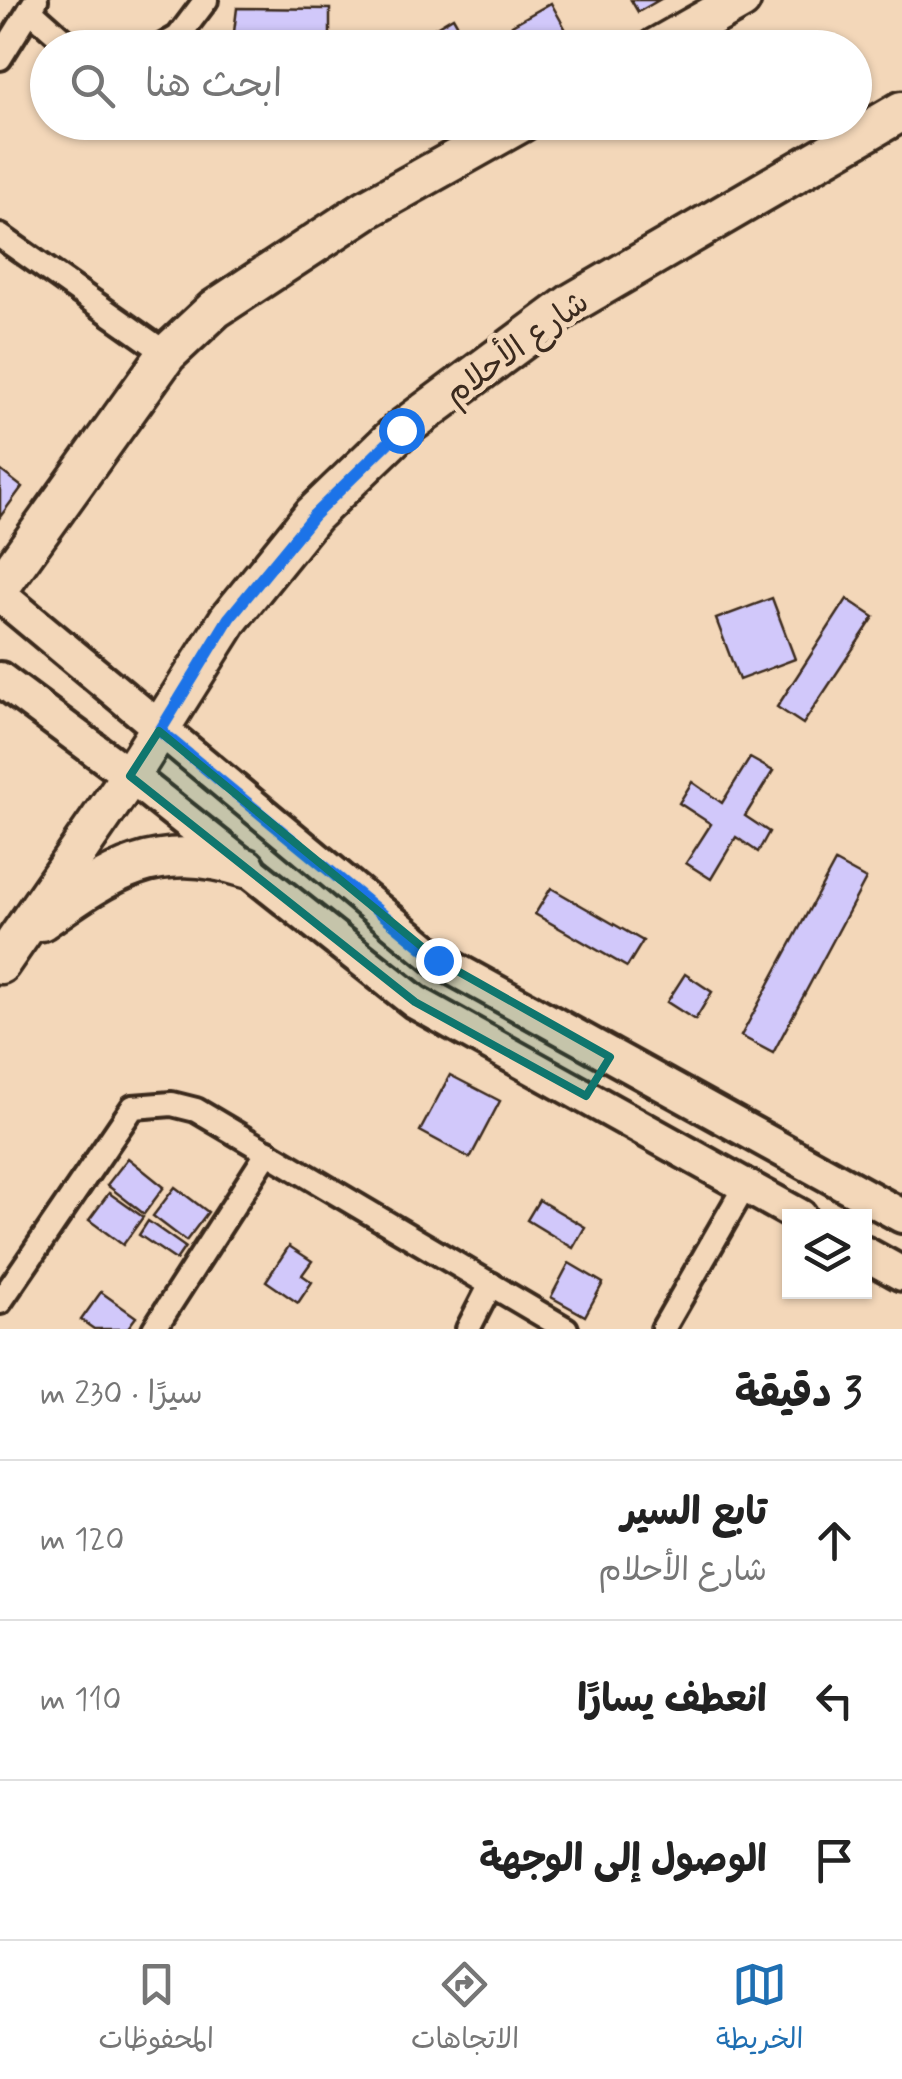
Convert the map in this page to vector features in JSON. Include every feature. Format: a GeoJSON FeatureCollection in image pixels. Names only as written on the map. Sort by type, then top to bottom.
{"type":"FeatureCollection","features":[{"type":"Feature","properties":{"kind":"main road"},"geometry":{"type":"LineString","coordinates":[[688,30],[741,0]]}},
{"type":"Feature","properties":{"kind":"main road","name":"شارع الأحلام"},"geometry":{"type":"LineString","coordinates":[[872,128],[902,111]]}},
{"type":"Feature","properties":{"kind":"main road"},"geometry":{"type":"LineString","coordinates":[[0,587],[167,354],[216,309],[367,209],[490,140]]}},
{"type":"Feature","properties":{"kind":"main road","name":"شارع الأحلام"},"geometry":{"type":"LineString","coordinates":[[10,951],[160,731],[229,618],[313,516],[401,430],[572,303],[852,140]]}},
{"type":"Feature","properties":{"kind":"main road"},"geometry":{"type":"LineString","coordinates":[[0,595],[438,960],[902,1216]]}},
{"type":"Feature","properties":{"kind":"main road"},"geometry":{"type":"LineString","coordinates":[[0,679],[130,776],[414,1002],[787,1209]]}},
{"type":"Feature","properties":{"kind":"main road"},"geometry":{"type":"LineString","coordinates":[[10,951],[102,878],[133,865],[188,857],[246,868]]}},
{"type":"Feature","properties":{"kind":"main road"},"geometry":{"type":"LineString","coordinates":[[586,1096],[610,1056]]}},
{"type":"Feature","properties":{"kind":"main road"},"geometry":{"type":"LineString","coordinates":[[872,1257],[902,1274]]}},
{"type":"Feature","properties":{"kind":"street"},"geometry":{"type":"LineString","coordinates":[[183,30],[206,0]]}},
{"type":"Feature","properties":{"kind":"street"},"geometry":{"type":"LineString","coordinates":[[0,58],[33,5],[55,30]]}},
{"type":"Feature","properties":{"kind":"street"},"geometry":{"type":"LineString","coordinates":[[0,236],[167,354]]}},
{"type":"Feature","properties":{"kind":"street"},"geometry":{"type":"LineString","coordinates":[[0,1302],[133,1107],[172,1104],[196,1110],[566,1329]]}},
{"type":"Feature","properties":{"kind":"street"},"geometry":{"type":"LineString","coordinates":[[154,1329],[268,1152]]}},
{"type":"Feature","properties":{"kind":"street"},"geometry":{"type":"LineString","coordinates":[[663,1329],[745,1186]]}},
{"type":"Feature","properties":{"kind":"street"},"geometry":{"type":"LineString","coordinates":[[468,1329],[491,1284]]}},
{"type":"Feature","properties":{"kind":"highlighted area"},"geometry":{"type":"Polygon","coordinates":[[[159,731],[438,960],[610,1057],[586,1096],[415,1002],[130,776],[159,731]]]}},
{"type":"Feature","properties":{"kind":"building"},"geometry":{"type":"Polygon","coordinates":[[[631,0],[659,0],[638,12],[631,0]]]}},
{"type":"Feature","properties":{"kind":"building"},"geometry":{"type":"Polygon","coordinates":[[[551,3],[566,30],[515,30],[512,25],[551,3]]]}},
{"type":"Feature","properties":{"kind":"building"},"geometry":{"type":"Polygon","coordinates":[[[237,8],[330,9],[330,30],[234,30],[237,8]]]}},
{"type":"Feature","properties":{"kind":"building"},"geometry":{"type":"Polygon","coordinates":[[[453,17],[461,30],[431,30],[453,17]]]}},
{"type":"Feature","properties":{"kind":"building"},"geometry":{"type":"Polygon","coordinates":[[[0,470],[22,487],[0,517],[0,470]]]}},
{"type":"Feature","properties":{"kind":"building"},"geometry":{"type":"Polygon","coordinates":[[[772,598],[795,659],[739,680],[716,619],[772,598]]]}},
{"type":"Feature","properties":{"kind":"building"},"geometry":{"type":"Polygon","coordinates":[[[847,599],[874,617],[803,724],[777,707],[847,599]]]}},
{"type":"Feature","properties":{"kind":"building"},"geometry":{"type":"Polygon","coordinates":[[[750,758],[773,771],[745,816],[769,832],[758,852],[736,837],[711,879],[686,863],[711,824],[679,803],[692,782],[722,803],[750,758]]]}},
{"type":"Feature","properties":{"kind":"building"},"geometry":{"type":"Polygon","coordinates":[[[835,862],[866,879],[773,1053],[741,1036],[835,862]]]}},
{"type":"Feature","properties":{"kind":"building"},"geometry":{"type":"Polygon","coordinates":[[[551,888],[643,941],[627,967],[535,914],[551,888]]]}},
{"type":"Feature","properties":{"kind":"building"},"geometry":{"type":"Polygon","coordinates":[[[685,974],[712,992],[695,1020],[667,1002],[685,974]]]}},
{"type":"Feature","properties":{"kind":"building"},"geometry":{"type":"Polygon","coordinates":[[[450,1075],[500,1101],[470,1158],[420,1131],[450,1075]]]}},
{"type":"Feature","properties":{"kind":"building"},"geometry":{"type":"Polygon","coordinates":[[[128,1158],[164,1187],[144,1214],[107,1185],[128,1158]]]}},
{"type":"Feature","properties":{"kind":"building"},"geometry":{"type":"Polygon","coordinates":[[[175,1187],[208,1212],[186,1241],[153,1216],[175,1187]]]}},
{"type":"Feature","properties":{"kind":"building"},"geometry":{"type":"Polygon","coordinates":[[[109,1193],[143,1217],[123,1245],[89,1220],[109,1193]]]}},
{"type":"Feature","properties":{"kind":"building"},"geometry":{"type":"Polygon","coordinates":[[[539,1200],[585,1227],[573,1248],[527,1220],[539,1200]]]}},
{"type":"Feature","properties":{"kind":"building"},"geometry":{"type":"Polygon","coordinates":[[[148,1221],[185,1247],[176,1260],[139,1235],[148,1221]]]}},
{"type":"Feature","properties":{"kind":"building"},"geometry":{"type":"Polygon","coordinates":[[[289,1246],[312,1261],[302,1275],[312,1282],[298,1303],[266,1281],[289,1246]]]}},
{"type":"Feature","properties":{"kind":"building"},"geometry":{"type":"Polygon","coordinates":[[[569,1263],[603,1283],[585,1316],[551,1297],[569,1263]]]}},
{"type":"Feature","properties":{"kind":"building"},"geometry":{"type":"Polygon","coordinates":[[[101,1292],[136,1317],[127,1329],[94,1329],[81,1320],[101,1292]]]}},
{"type":"Feature","properties":{"kind":"route"},"geometry":{"type":"LineString","coordinates":[[401,430],[313,516],[229,618],[160,731],[438,960]]}}]}
